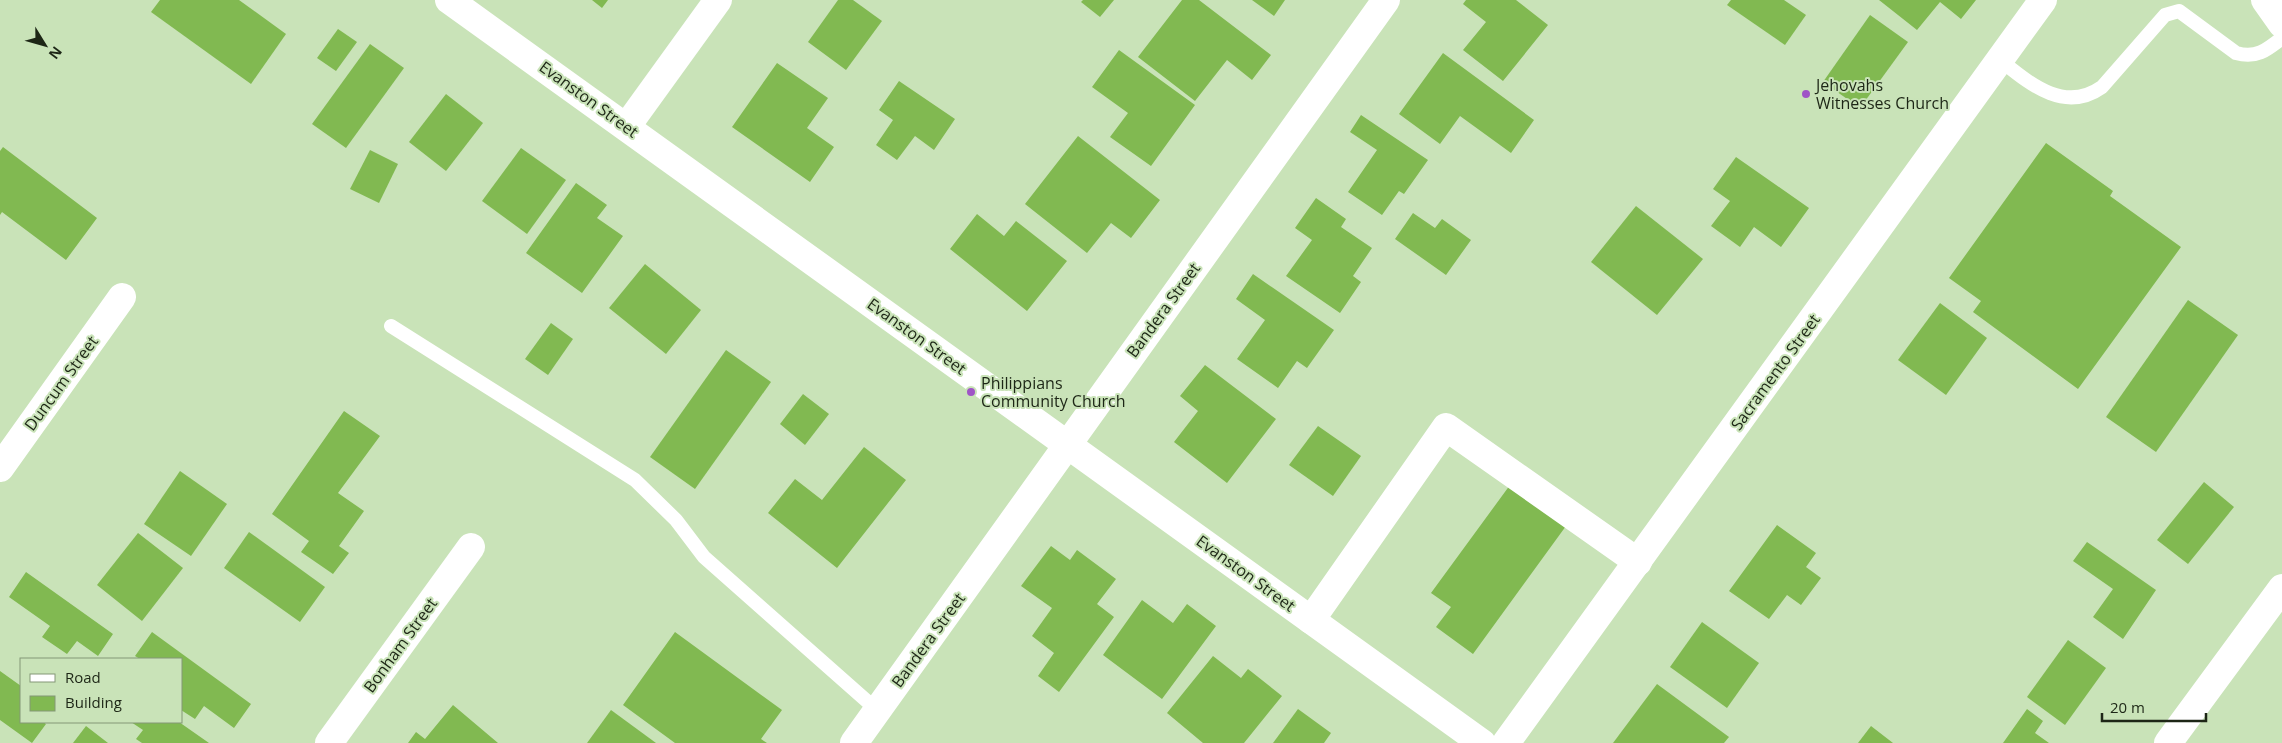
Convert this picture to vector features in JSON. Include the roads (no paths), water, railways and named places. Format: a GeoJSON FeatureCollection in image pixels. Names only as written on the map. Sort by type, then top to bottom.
{"type":"FeatureCollection","features":[{"type":"Feature","properties":{"kind":"street","name":"Evanston Street"},"geometry":{"type":"LineString","coordinates":[[449,0],[627,126],[1482,743]]}},
{"type":"Feature","properties":{"kind":"street"},"geometry":{"type":"LineString","coordinates":[[627,126],[718,0]]}},
{"type":"Feature","properties":{"kind":"street","name":"Bandera Street"},"geometry":{"type":"LineString","coordinates":[[854,743],[1386,0]]}},
{"type":"Feature","properties":{"kind":"street","name":"Sacramento Street"},"geometry":{"type":"LineString","coordinates":[[1506,743],[2043,0]]}},
{"type":"Feature","properties":{"kind":"street"},"geometry":{"type":"LineString","coordinates":[[2264,0],[2282,24]]}},
{"type":"Feature","properties":{"kind":"street","name":"Duncum Street"},"geometry":{"type":"LineString","coordinates":[[0,468],[122,297]]}},
{"type":"Feature","properties":{"kind":"street"},"geometry":{"type":"LineString","coordinates":[[1311,620],[1446,427],[1638,562]]}},
{"type":"Feature","properties":{"kind":"street","name":"Bonham Street"},"geometry":{"type":"LineString","coordinates":[[329,743],[471,547]]}},
{"type":"Feature","properties":{"kind":"street"},"geometry":{"type":"LineString","coordinates":[[2168,743],[2282,588]]}},
{"type":"Feature","properties":{"kind":"lane"},"geometry":{"type":"LineString","coordinates":[[2000,60],[2036,88],[2052,94],[2084,96],[2093,94],[2102,87],[2165,15],[2172,11],[2179,11],[2236,52],[2245,56],[2254,56],[2266,51],[2282,38]]}},
{"type":"Feature","properties":{"kind":"lane"},"geometry":{"type":"LineString","coordinates":[[391,326],[634,480],[676,520],[704,557],[877,710]]}},
{"type":"Feature","properties":{"kind":"place","name":"Jehovahs Witnesses Church"},"geometry":{"type":"Point","coordinates":[1806,94]}},
{"type":"Feature","properties":{"kind":"place","name":"Philippians Community Church"},"geometry":{"type":"Point","coordinates":[971,392]}}]}
